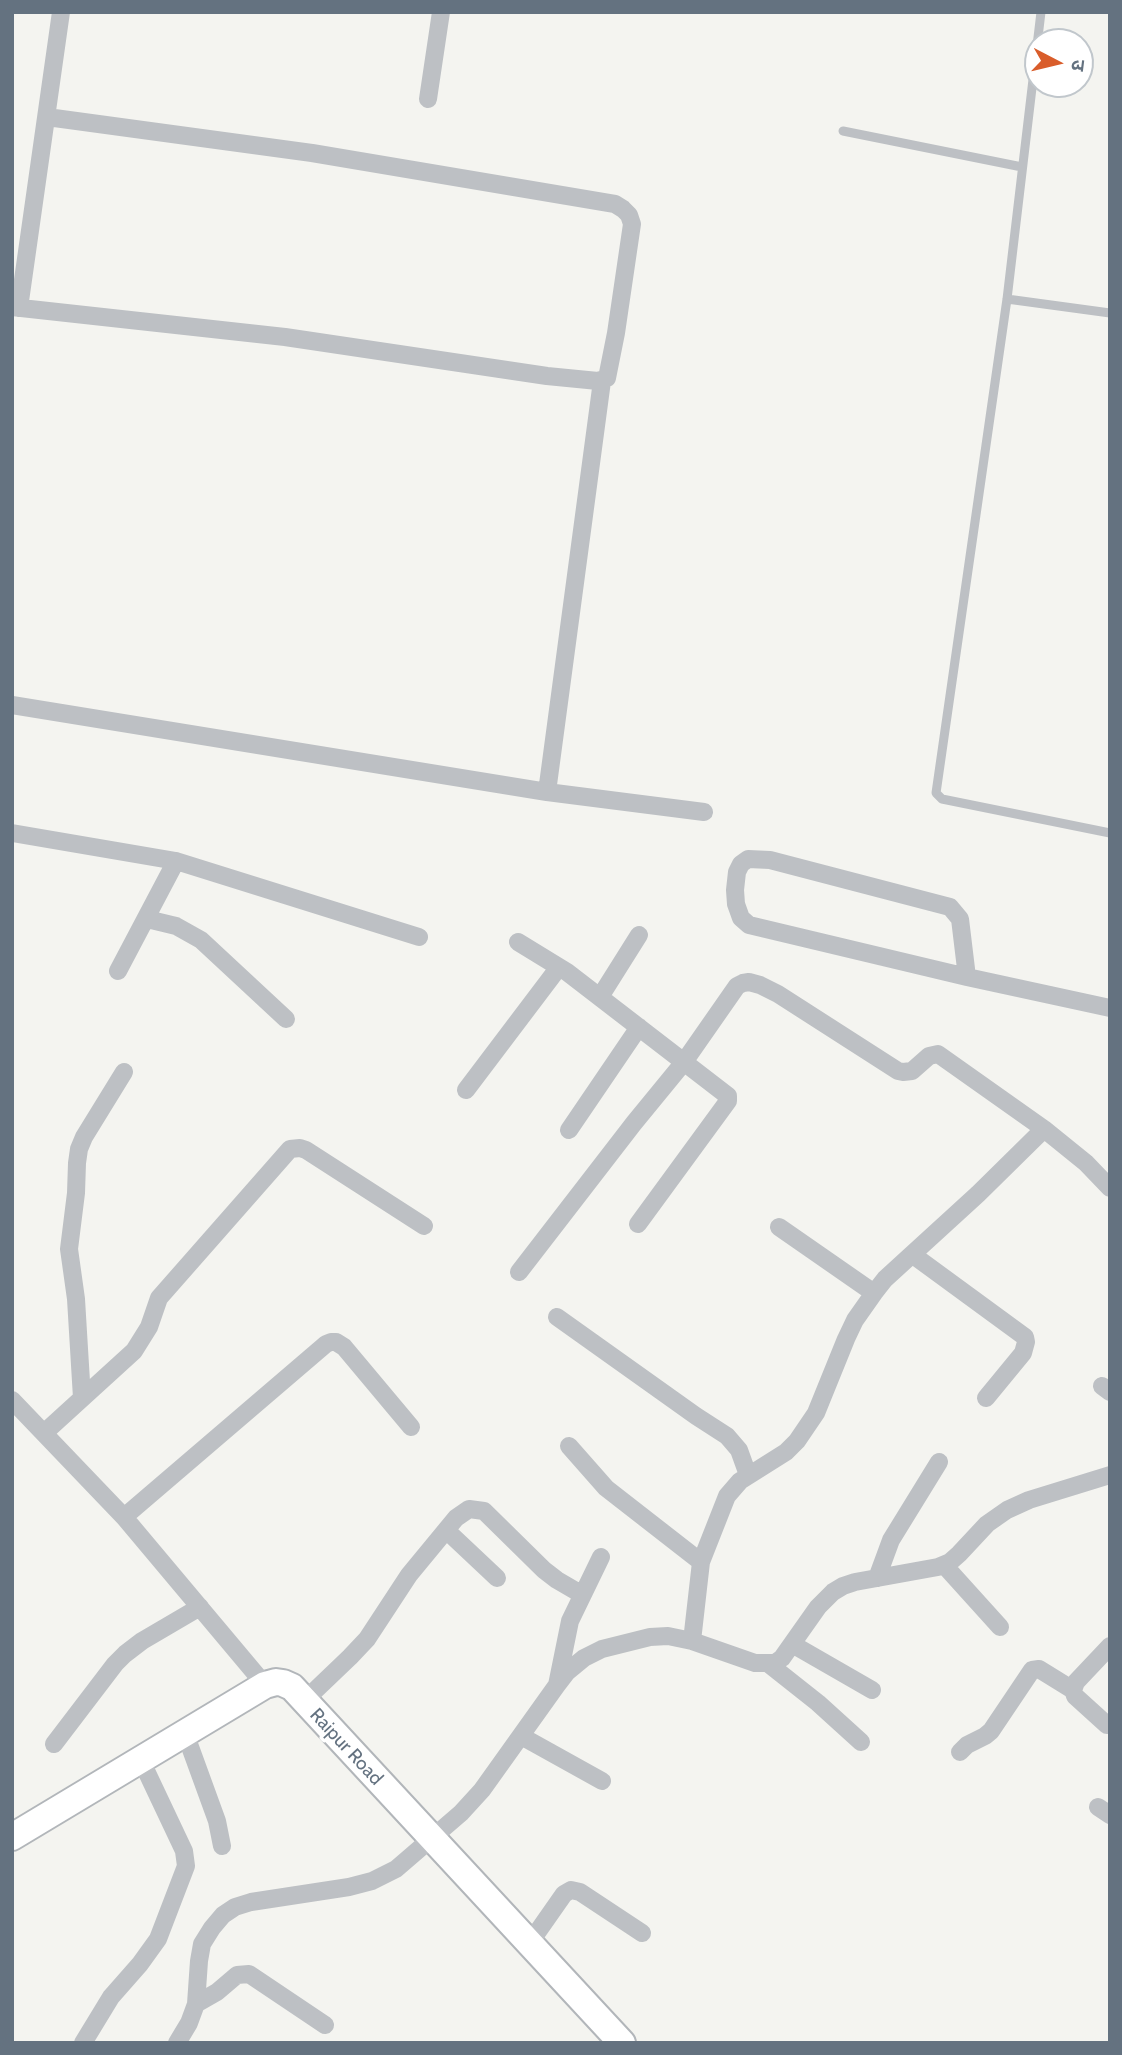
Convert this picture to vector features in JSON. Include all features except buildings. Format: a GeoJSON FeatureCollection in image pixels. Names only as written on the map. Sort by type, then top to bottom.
{"type":"FeatureCollection","features":[{"type":"Feature","properties":{"kind":"main road","name":"Raipur Road"},"geometry":{"type":"LineString","coordinates":[[265,1685],[283,1683],[304,1700],[622,2043]]}},
{"type":"Feature","properties":{"kind":"main road"},"geometry":{"type":"LineString","coordinates":[[12,1838],[265,1685]]}},
{"type":"Feature","properties":{"kind":"street"},"geometry":{"type":"LineString","coordinates":[[47,117],[312,153],[615,204],[624,209],[632,224],[607,378],[602,381],[547,376],[285,337],[15,308],[47,117],[61,12]]}},
{"type":"Feature","properties":{"kind":"street"},"geometry":{"type":"LineString","coordinates":[[428,99],[441,12]]}},
{"type":"Feature","properties":{"kind":"street"},"geometry":{"type":"LineString","coordinates":[[547,792],[602,381]]}},
{"type":"Feature","properties":{"kind":"street"},"geometry":{"type":"LineString","coordinates":[[12,705],[547,792],[704,812]]}},
{"type":"Feature","properties":{"kind":"street"},"geometry":{"type":"LineString","coordinates":[[12,833],[176,861],[419,937]]}},
{"type":"Feature","properties":{"kind":"street"},"geometry":{"type":"LineString","coordinates":[[967,977],[960,919],[950,907],[770,860],[748,859],[741,864],[737,872],[734,890],[736,904],[741,918],[749,925],[967,977],[1110,1008]]}},
{"type":"Feature","properties":{"kind":"street"},"geometry":{"type":"LineString","coordinates":[[118,971],[176,861]]}},
{"type":"Feature","properties":{"kind":"street"},"geometry":{"type":"LineString","coordinates":[[147,919],[176,926],[201,940],[286,1018]]}},
{"type":"Feature","properties":{"kind":"street"},"geometry":{"type":"LineString","coordinates":[[600,997],[639,935]]}},
{"type":"Feature","properties":{"kind":"street"},"geometry":{"type":"LineString","coordinates":[[518,942],[559,967],[727,1094],[728,1100],[638,1224]]}},
{"type":"Feature","properties":{"kind":"street"},"geometry":{"type":"LineString","coordinates":[[466,1090],[559,967]]}},
{"type":"Feature","properties":{"kind":"street"},"geometry":{"type":"LineString","coordinates":[[519,1272],[684,1062],[737,986],[749,982],[778,994],[898,1071],[912,1071],[929,1056],[938,1055],[1044,1129],[1086,1163],[1110,1188]]}},
{"type":"Feature","properties":{"kind":"street"},"geometry":{"type":"LineString","coordinates":[[569,1130],[639,1027]]}},
{"type":"Feature","properties":{"kind":"street"},"geometry":{"type":"LineString","coordinates":[[82,1398],[76,1300],[69,1249],[77,1163],[84,1137],[124,1072]]}},
{"type":"Feature","properties":{"kind":"street"},"geometry":{"type":"LineString","coordinates":[[692,1641],[701,1562],[732,1488],[786,1452],[807,1429],[846,1339],[885,1279],[1044,1129]]}},
{"type":"Feature","properties":{"kind":"street"},"geometry":{"type":"LineString","coordinates":[[44,1433],[134,1351],[149,1327],[159,1298],[290,1149],[306,1150],[424,1226]]}},
{"type":"Feature","properties":{"kind":"street"},"geometry":{"type":"LineString","coordinates":[[779,1227],[874,1293]]}},
{"type":"Feature","properties":{"kind":"street"},"geometry":{"type":"LineString","coordinates":[[913,1255],[1025,1337],[1023,1353],[986,1398]]}},
{"type":"Feature","properties":{"kind":"street"},"geometry":{"type":"LineString","coordinates":[[557,1317],[727,1436],[739,1450],[748,1475]]}},
{"type":"Feature","properties":{"kind":"street"},"geometry":{"type":"LineString","coordinates":[[124,1517],[331,1342],[344,1347],[411,1427]]}},
{"type":"Feature","properties":{"kind":"street"},"geometry":{"type":"LineString","coordinates":[[12,1400],[124,1517],[265,1685]]}},
{"type":"Feature","properties":{"kind":"street"},"geometry":{"type":"LineString","coordinates":[[569,1446],[606,1488],[701,1562]]}},
{"type":"Feature","properties":{"kind":"street"},"geometry":{"type":"LineString","coordinates":[[877,1578],[891,1539],[939,1462]]}},
{"type":"Feature","properties":{"kind":"street"},"geometry":{"type":"LineString","coordinates":[[177,2043],[196,2004],[202,1944],[223,1915],[235,1907],[251,1902],[372,1881],[396,1869],[461,1813],[482,1790],[557,1685],[576,1665],[602,1648],[659,1636],[692,1641],[755,1663],[770,1664],[779,1661],[832,1592],[855,1582],[924,1571],[944,1565],[960,1554],[987,1524],[1007,1510],[1029,1500],[1110,1475]]}},
{"type":"Feature","properties":{"kind":"street"},"geometry":{"type":"LineString","coordinates":[[304,1700],[367,1639],[409,1575],[456,1518],[469,1509],[484,1511],[544,1570],[581,1594]]}},
{"type":"Feature","properties":{"kind":"street"},"geometry":{"type":"LineString","coordinates":[[446,1530],[497,1578]]}},
{"type":"Feature","properties":{"kind":"street"},"geometry":{"type":"LineString","coordinates":[[557,1685],[569,1621],[601,1557]]}},
{"type":"Feature","properties":{"kind":"street"},"geometry":{"type":"LineString","coordinates":[[944,1565],[1000,1627]]}},
{"type":"Feature","properties":{"kind":"street"},"geometry":{"type":"LineString","coordinates":[[54,1744],[125,1654],[200,1607]]}},
{"type":"Feature","properties":{"kind":"street"},"geometry":{"type":"LineString","coordinates":[[792,1644],[872,1690]]}},
{"type":"Feature","properties":{"kind":"street"},"geometry":{"type":"LineString","coordinates":[[1073,1690],[1076,1682],[1110,1646]]}},
{"type":"Feature","properties":{"kind":"street"},"geometry":{"type":"LineString","coordinates":[[770,1664],[861,1742]]}},
{"type":"Feature","properties":{"kind":"street"},"geometry":{"type":"LineString","coordinates":[[960,1752],[991,1731],[1034,1669],[1039,1669],[1073,1690],[1107,1725]]}},
{"type":"Feature","properties":{"kind":"street"},"geometry":{"type":"LineString","coordinates":[[185,1733],[217,1821],[222,1846]]}},
{"type":"Feature","properties":{"kind":"street"},"geometry":{"type":"LineString","coordinates":[[521,1736],[602,1782]]}},
{"type":"Feature","properties":{"kind":"street"},"geometry":{"type":"LineString","coordinates":[[83,2043],[111,1997],[158,1939],[186,1866],[184,1851],[141,1760]]}},
{"type":"Feature","properties":{"kind":"street"},"geometry":{"type":"LineString","coordinates":[[529,1944],[559,1900],[571,1890],[580,1892],[642,1933]]}},
{"type":"Feature","properties":{"kind":"street"},"geometry":{"type":"LineString","coordinates":[[196,2004],[217,1992],[237,1975],[249,1974],[325,2025]]}},
{"type":"Feature","properties":{"kind":"lane"},"geometry":{"type":"LineString","coordinates":[[1041,12],[1007,299],[936,793],[942,799],[1110,833]]}},
{"type":"Feature","properties":{"kind":"lane"},"geometry":{"type":"LineString","coordinates":[[843,131],[1022,167]]}},
{"type":"Feature","properties":{"kind":"lane"},"geometry":{"type":"LineString","coordinates":[[1007,299],[1110,313]]}}]}
